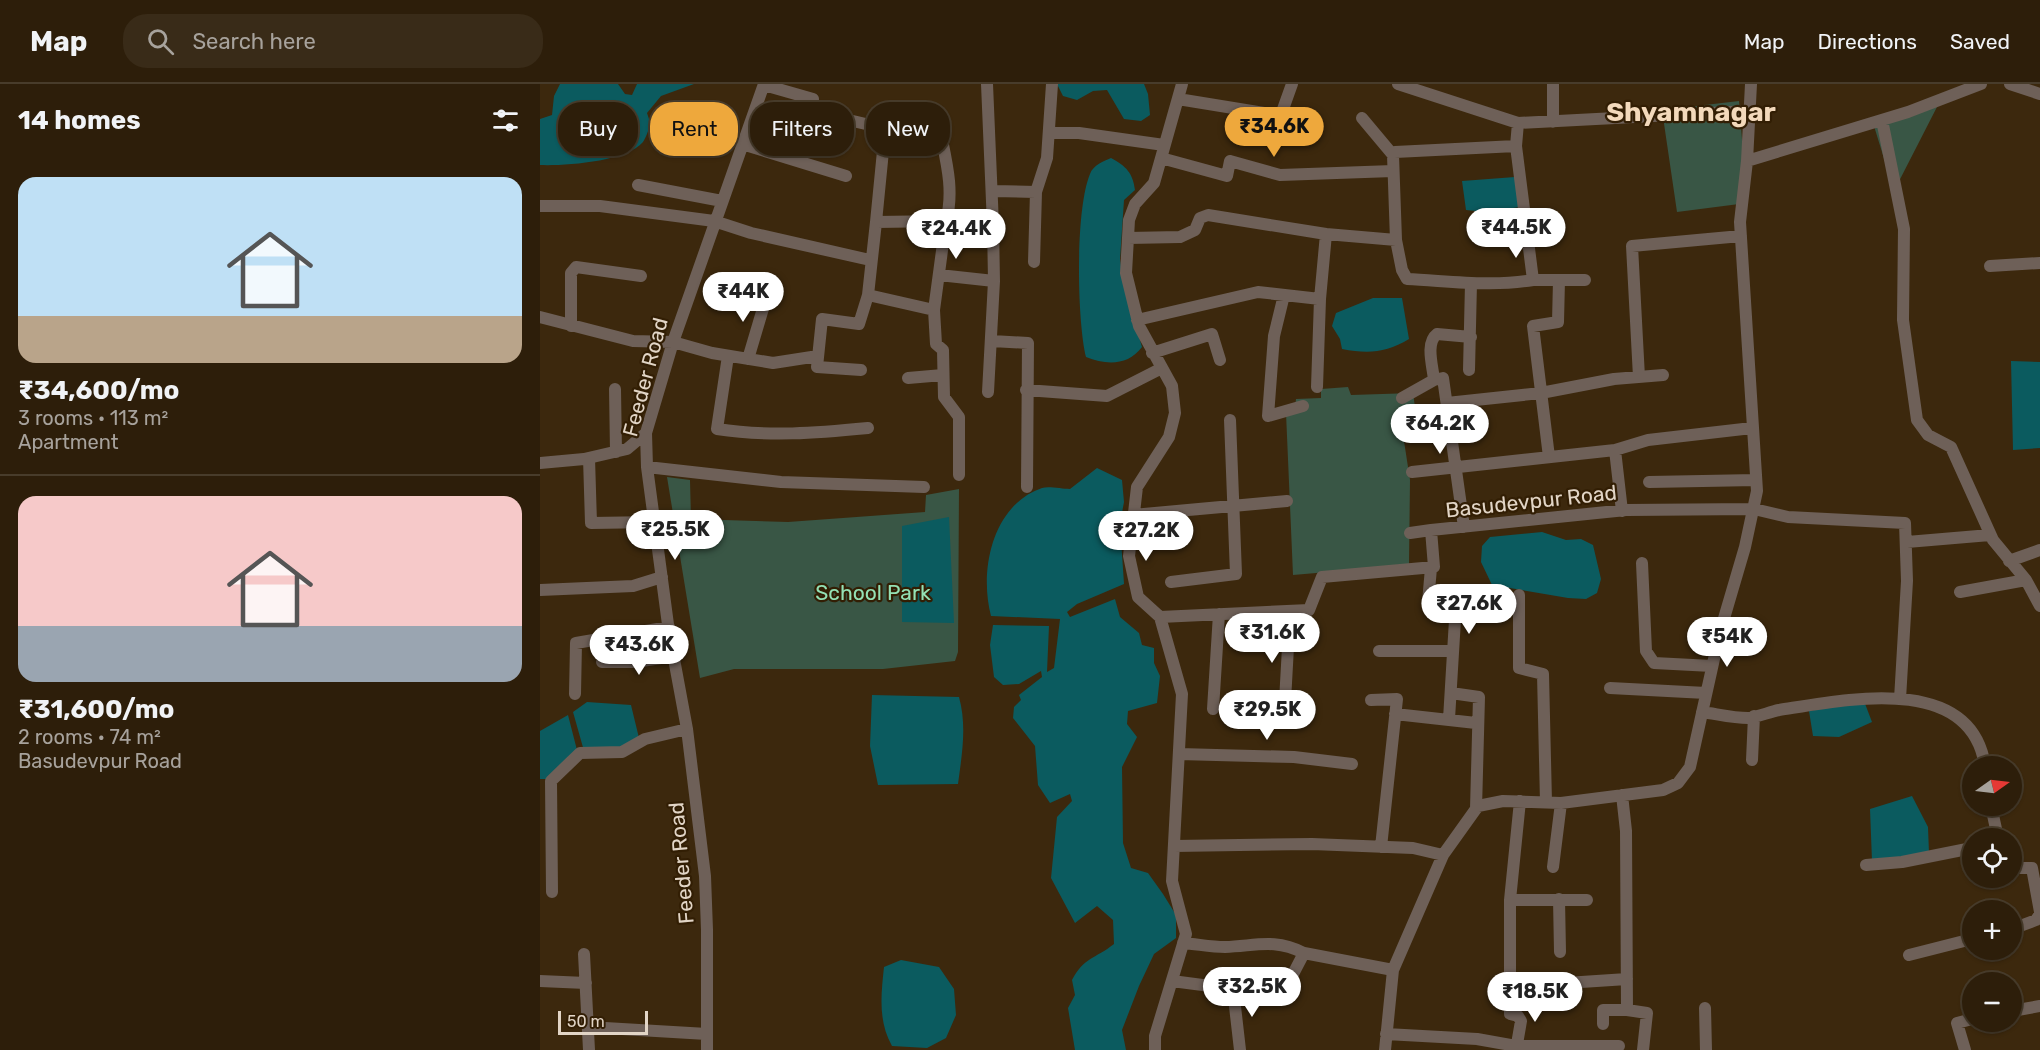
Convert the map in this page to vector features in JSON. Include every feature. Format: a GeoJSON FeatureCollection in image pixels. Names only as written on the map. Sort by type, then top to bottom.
{"type":"FeatureCollection","features":[{"type":"Feature","properties":{"kind":"street"},"geometry":{"type":"LineString","coordinates":[[987,84],[993,191],[994,281],[988,392]]}},
{"type":"Feature","properties":{"kind":"street"},"geometry":{"type":"LineString","coordinates":[[1034,262],[1036,192],[1047,158],[1052,84]]}},
{"type":"Feature","properties":{"kind":"street"},"geometry":{"type":"LineString","coordinates":[[1155,1050],[1155,1036],[1186,934],[1172,880],[1182,694],[1160,617],[1138,597],[1129,556],[1137,486],[1169,437],[1174,413],[1172,386],[1152,353],[1137,320],[1126,273],[1129,220],[1135,204],[1154,183],[1182,84]]}},
{"type":"Feature","properties":{"kind":"street"},"geometry":{"type":"LineString","coordinates":[[1178,99],[1270,114],[1282,112],[1292,84]]}},
{"type":"Feature","properties":{"kind":"street"},"geometry":{"type":"LineString","coordinates":[[1553,84],[1553,123]]}},
{"type":"Feature","properties":{"kind":"street"},"geometry":{"type":"LineString","coordinates":[[1476,809],[1503,801],[1562,803],[1663,790],[1678,783],[1690,767],[1712,666],[1754,509],[1756,480],[1741,236],[1752,84]]}},
{"type":"Feature","properties":{"kind":"street"},"geometry":{"type":"LineString","coordinates":[[1748,161],[1882,120],[1981,84]]}},
{"type":"Feature","properties":{"kind":"street"},"geometry":{"type":"LineString","coordinates":[[2010,84],[2040,94]]}},
{"type":"Feature","properties":{"kind":"street"},"geometry":{"type":"LineString","coordinates":[[764,85],[813,99],[810,111],[860,123],[939,125],[950,186],[950,208],[946,221],[934,310],[936,344],[943,350],[944,397],[959,417],[958,475]]}},
{"type":"Feature","properties":{"kind":"street","name":"Feeder Road"},"geometry":{"type":"LineString","coordinates":[[707,1050],[705,876],[687,729],[669,627],[647,467],[646,433],[673,342],[714,220],[764,85]]}},
{"type":"Feature","properties":{"kind":"street"},"geometry":{"type":"LineString","coordinates":[[1401,85],[1518,123],[1553,123],[1750,111]]}},
{"type":"Feature","properties":{"kind":"street"},"geometry":{"type":"LineString","coordinates":[[1362,118],[1393,155],[1396,240],[1402,270],[1407,279],[1509,284],[1533,280],[1585,280]]}},
{"type":"Feature","properties":{"kind":"street"},"geometry":{"type":"LineString","coordinates":[[1882,120],[1905,229],[1903,320],[1917,420],[1928,435],[1951,447],[1990,535],[2026,580],[2040,606]]}},
{"type":"Feature","properties":{"kind":"street"},"geometry":{"type":"LineString","coordinates":[[1518,123],[1516,146],[1533,280]]}},
{"type":"Feature","properties":{"kind":"street"},"geometry":{"type":"LineString","coordinates":[[1049,133],[1079,133],[1164,145]]}},
{"type":"Feature","properties":{"kind":"street"},"geometry":{"type":"LineString","coordinates":[[742,144],[846,176]]}},
{"type":"Feature","properties":{"kind":"street"},"geometry":{"type":"LineString","coordinates":[[1393,155],[1398,152],[1516,146]]}},
{"type":"Feature","properties":{"kind":"street"},"geometry":{"type":"LineString","coordinates":[[861,370],[817,367],[818,356],[822,319],[859,324],[868,296],[870,260],[883,156]]}},
{"type":"Feature","properties":{"kind":"street"},"geometry":{"type":"LineString","coordinates":[[1161,158],[1227,176],[1230,160],[1280,175],[1393,171]]}},
{"type":"Feature","properties":{"kind":"street"},"geometry":{"type":"LineString","coordinates":[[638,185],[722,201]]}},
{"type":"Feature","properties":{"kind":"street"},"geometry":{"type":"LineString","coordinates":[[993,191],[1036,192]]}},
{"type":"Feature","properties":{"kind":"street"},"geometry":{"type":"LineString","coordinates":[[540,206],[600,206],[714,220],[752,233],[870,260]]}},
{"type":"Feature","properties":{"kind":"street"},"geometry":{"type":"LineString","coordinates":[[1128,238],[1180,237],[1195,230],[1200,218],[1208,215],[1326,234],[1396,240]]}},
{"type":"Feature","properties":{"kind":"street"},"geometry":{"type":"LineString","coordinates":[[876,222],[946,221],[993,225]]}},
{"type":"Feature","properties":{"kind":"street"},"geometry":{"type":"LineString","coordinates":[[1317,387],[1320,298],[1326,234]]}},
{"type":"Feature","properties":{"kind":"street"},"geometry":{"type":"LineString","coordinates":[[1639,377],[1632,246],[1741,236]]}},
{"type":"Feature","properties":{"kind":"street"},"geometry":{"type":"LineString","coordinates":[[1990,266],[2040,263]]}},
{"type":"Feature","properties":{"kind":"street"},"geometry":{"type":"LineString","coordinates":[[571,326],[570,273],[576,267],[641,276]]}},
{"type":"Feature","properties":{"kind":"street"},"geometry":{"type":"LineString","coordinates":[[939,275],[994,281]]}},
{"type":"Feature","properties":{"kind":"street"},"geometry":{"type":"LineString","coordinates":[[1550,456],[1533,327],[1558,322],[1559,280]]}},
{"type":"Feature","properties":{"kind":"street"},"geometry":{"type":"LineString","coordinates":[[1469,370],[1471,283]]}},
{"type":"Feature","properties":{"kind":"street"},"geometry":{"type":"LineString","coordinates":[[1137,320],[1258,292],[1320,298]]}},
{"type":"Feature","properties":{"kind":"street"},"geometry":{"type":"LineString","coordinates":[[748,359],[767,295]]}},
{"type":"Feature","properties":{"kind":"street"},"geometry":{"type":"LineString","coordinates":[[1284,295],[1274,336],[1268,416],[1303,406]]}},
{"type":"Feature","properties":{"kind":"street"},"geometry":{"type":"LineString","coordinates":[[868,296],[934,310]]}},
{"type":"Feature","properties":{"kind":"street"},"geometry":{"type":"LineString","coordinates":[[540,318],[633,341],[673,342],[728,356],[773,363],[818,356]]}},
{"type":"Feature","properties":{"kind":"street"},"geometry":{"type":"LineString","coordinates":[[1152,353],[1212,334],[1220,360]]}},
{"type":"Feature","properties":{"kind":"street"},"geometry":{"type":"LineString","coordinates":[[1434,380],[1430,344],[1432,337],[1437,334],[1471,337]]}},
{"type":"Feature","properties":{"kind":"street"},"geometry":{"type":"LineString","coordinates":[[992,341],[1028,343],[1027,487]]}},
{"type":"Feature","properties":{"kind":"street"},"geometry":{"type":"LineString","coordinates":[[728,356],[717,429],[752,435],[795,435],[868,428]]}},
{"type":"Feature","properties":{"kind":"street"},"geometry":{"type":"LineString","coordinates":[[1026,390],[1107,396],[1162,368]]}},
{"type":"Feature","properties":{"kind":"street"},"geometry":{"type":"LineString","coordinates":[[908,378],[943,375]]}},
{"type":"Feature","properties":{"kind":"street"},"geometry":{"type":"LineString","coordinates":[[1447,403],[1541,393],[1663,375]]}},
{"type":"Feature","properties":{"kind":"street"},"geometry":{"type":"LineString","coordinates":[[1402,398],[1434,380],[1443,378],[1464,527]]}},
{"type":"Feature","properties":{"kind":"street"},"geometry":{"type":"LineString","coordinates":[[615,390],[616,452]]}},
{"type":"Feature","properties":{"kind":"street"},"geometry":{"type":"LineString","coordinates":[[1171,582],[1236,574],[1230,420]]}},
{"type":"Feature","properties":{"kind":"street"},"geometry":{"type":"LineString","coordinates":[[1413,472],[1615,450],[1648,440],[1752,428]]}},
{"type":"Feature","properties":{"kind":"street"},"geometry":{"type":"LineString","coordinates":[[540,463],[589,458],[627,449],[646,433]]}},
{"type":"Feature","properties":{"kind":"street"},"geometry":{"type":"LineString","coordinates":[[1615,450],[1622,510]]}},
{"type":"Feature","properties":{"kind":"street"},"geometry":{"type":"LineString","coordinates":[[589,458],[591,523],[655,522]]}},
{"type":"Feature","properties":{"kind":"street"},"geometry":{"type":"LineString","coordinates":[[647,467],[781,482],[924,487]]}},
{"type":"Feature","properties":{"kind":"street"},"geometry":{"type":"LineString","coordinates":[[1649,482],[1756,480]]}},
{"type":"Feature","properties":{"kind":"street"},"geometry":{"type":"LineString","coordinates":[[1133,515],[1233,504],[1287,501]]}},
{"type":"Feature","properties":{"kind":"street","name":"Basudevpur Road"},"geometry":{"type":"LineString","coordinates":[[1453,651],[1456,603],[1428,603],[1431,568],[1434,567],[1431,530],[1622,510],[1754,509],[1788,517],[1905,522],[1907,542]]}},
{"type":"Feature","properties":{"kind":"street"},"geometry":{"type":"LineString","coordinates":[[1410,532],[1431,530]]}},
{"type":"Feature","properties":{"kind":"street"},"geometry":{"type":"LineString","coordinates":[[1900,699],[1906,612],[1907,542],[1990,535]]}},
{"type":"Feature","properties":{"kind":"street"},"geometry":{"type":"LineString","coordinates":[[2009,561],[2040,550]]}},
{"type":"Feature","properties":{"kind":"street"},"geometry":{"type":"LineString","coordinates":[[1642,562],[1648,659],[1654,663],[1712,666]]}},
{"type":"Feature","properties":{"kind":"street"},"geometry":{"type":"LineString","coordinates":[[1160,617],[1309,610],[1322,577],[1431,568]]}},
{"type":"Feature","properties":{"kind":"street"},"geometry":{"type":"LineString","coordinates":[[540,590],[633,586],[662,577]]}},
{"type":"Feature","properties":{"kind":"street"},"geometry":{"type":"LineString","coordinates":[[1960,592],[2026,580]]}},
{"type":"Feature","properties":{"kind":"street"},"geometry":{"type":"LineString","coordinates":[[1519,595],[1519,668],[1543,674],[1546,802]]}},
{"type":"Feature","properties":{"kind":"street"},"geometry":{"type":"LineString","coordinates":[[1284,719],[1290,611]]}},
{"type":"Feature","properties":{"kind":"street"},"geometry":{"type":"LineString","coordinates":[[1213,709],[1219,614]]}},
{"type":"Feature","properties":{"kind":"street"},"geometry":{"type":"LineString","coordinates":[[575,694],[576,643],[669,627]]}},
{"type":"Feature","properties":{"kind":"street"},"geometry":{"type":"LineString","coordinates":[[1379,651],[1453,651],[1449,718]]}},
{"type":"Feature","properties":{"kind":"street"},"geometry":{"type":"LineString","coordinates":[[602,662],[636,662],[674,656]]}},
{"type":"Feature","properties":{"kind":"street"},"geometry":{"type":"LineString","coordinates":[[1610,688],[1706,693]]}},
{"type":"Feature","properties":{"kind":"street"},"geometry":{"type":"LineString","coordinates":[[1385,1050],[1393,970],[1443,855],[1476,809],[1476,723],[1479,697],[1451,693]]}},
{"type":"Feature","properties":{"kind":"street"},"geometry":{"type":"LineString","coordinates":[[1371,700],[1396,699],[1381,847]]}},
{"type":"Feature","properties":{"kind":"street"},"geometry":{"type":"LineString","coordinates":[[1702,712],[1754,717],[1776,711],[1859,699],[1900,699],[1934,705],[1950,712],[1964,724],[1976,741],[1981,756]]}},
{"type":"Feature","properties":{"kind":"street"},"geometry":{"type":"LineString","coordinates":[[1395,714],[1449,718],[1476,723]]}},
{"type":"Feature","properties":{"kind":"street"},"geometry":{"type":"LineString","coordinates":[[1752,760],[1754,717]]}},
{"type":"Feature","properties":{"kind":"street"},"geometry":{"type":"LineString","coordinates":[[552,892],[546,872],[545,782],[580,753],[622,752],[645,739],[687,729]]}},
{"type":"Feature","properties":{"kind":"street"},"geometry":{"type":"LineString","coordinates":[[1179,754],[1294,757],[1352,764]]}},
{"type":"Feature","properties":{"kind":"street"},"geometry":{"type":"LineString","coordinates":[[1622,795],[1626,831],[1627,1010]]}},
{"type":"Feature","properties":{"kind":"street"},"geometry":{"type":"LineString","coordinates":[[1516,1048],[1521,1021],[1518,1016],[1510,1014],[1508,1008],[1508,980],[1510,900],[1520,801]]}},
{"type":"Feature","properties":{"kind":"street"},"geometry":{"type":"LineString","coordinates":[[1553,867],[1562,803]]}},
{"type":"Feature","properties":{"kind":"street"},"geometry":{"type":"LineString","coordinates":[[1174,846],[1312,844],[1423,849],[1443,855]]}},
{"type":"Feature","properties":{"kind":"street"},"geometry":{"type":"LineString","coordinates":[[1866,865],[1902,862],[1962,850]]}},
{"type":"Feature","properties":{"kind":"street"},"geometry":{"type":"LineString","coordinates":[[2022,924],[2039,916],[2036,868]]}},
{"type":"Feature","properties":{"kind":"street"},"geometry":{"type":"LineString","coordinates":[[1559,899],[1560,952]]}},
{"type":"Feature","properties":{"kind":"street"},"geometry":{"type":"LineString","coordinates":[[1510,900],[1587,900]]}},
{"type":"Feature","properties":{"kind":"street"},"geometry":{"type":"LineString","coordinates":[[1183,943],[1225,947],[1269,942],[1287,944],[1304,953],[1393,970]]}},
{"type":"Feature","properties":{"kind":"street"},"geometry":{"type":"LineString","coordinates":[[1909,955],[1962,942]]}},
{"type":"Feature","properties":{"kind":"street"},"geometry":{"type":"LineString","coordinates":[[1172,981],[1233,989],[1285,984],[1291,978],[1304,953]]}},
{"type":"Feature","properties":{"kind":"street"},"geometry":{"type":"LineString","coordinates":[[584,954],[589,1050]]}},
{"type":"Feature","properties":{"kind":"street"},"geometry":{"type":"LineString","coordinates":[[1508,980],[1566,983],[1627,979]]}},
{"type":"Feature","properties":{"kind":"street"},"geometry":{"type":"LineString","coordinates":[[540,981],[586,983]]}},
{"type":"Feature","properties":{"kind":"street"},"geometry":{"type":"LineString","coordinates":[[1233,989],[1240,1050]]}},
{"type":"Feature","properties":{"kind":"street"},"geometry":{"type":"LineString","coordinates":[[2022,1009],[2040,1006]]}},
{"type":"Feature","properties":{"kind":"street"},"geometry":{"type":"LineString","coordinates":[[1705,1008],[1706,1050]]}},
{"type":"Feature","properties":{"kind":"street"},"geometry":{"type":"LineString","coordinates":[[1603,1024],[1603,1010],[1647,1013],[1643,1050]]}},
{"type":"Feature","properties":{"kind":"street"},"geometry":{"type":"LineString","coordinates":[[1962,1022],[1957,1023],[1965,1050]]}},
{"type":"Feature","properties":{"kind":"street"},"geometry":{"type":"LineString","coordinates":[[588,1027],[707,1034]]}},
{"type":"Feature","properties":{"kind":"street"},"geometry":{"type":"LineString","coordinates":[[1386,1034],[1477,1039],[1516,1048],[1619,1046]]}},
{"type":"Feature","properties":{"kind":"green space"},"geometry":{"type":"Polygon","coordinates":[[[1739,101],[1747,203],[1677,212],[1662,110],[1739,101]]]}},
{"type":"Feature","properties":{"kind":"green space"},"geometry":{"type":"Polygon","coordinates":[[[1938,105],[1894,191],[1874,126],[1938,105]]]}},
{"type":"Feature","properties":{"kind":"green space"},"geometry":{"type":"Polygon","coordinates":[[[1348,387],[1351,395],[1413,393],[1419,435],[1404,441],[1410,480],[1409,565],[1293,575],[1286,413],[1295,408],[1296,399],[1321,398],[1321,389],[1348,387]]]}},
{"type":"Feature","properties":{"kind":"green space","name":"School Park"},"geometry":{"type":"Polygon","coordinates":[[[667,477],[690,480],[691,519],[788,522],[925,512],[926,495],[959,489],[958,652],[955,661],[883,669],[734,669],[700,678],[667,477]]]}},
{"type":"Feature","properties":{"kind":"water"},"geometry":{"type":"Polygon","coordinates":[[[560,84],[618,84],[625,94],[632,95],[637,84],[694,84],[661,96],[656,102],[650,102],[650,109],[647,113],[650,127],[643,142],[638,146],[638,102],[558,102],[558,156],[616,156],[564,165],[540,165],[540,119],[552,115],[554,96],[560,84]]]}},
{"type":"Feature","properties":{"kind":"water"},"geometry":{"type":"Polygon","coordinates":[[[1057,84],[1144,84],[1148,94],[1150,115],[1141,121],[1124,119],[1107,90],[1093,91],[1077,100],[1063,96],[1057,84]]]}},
{"type":"Feature","properties":{"kind":"water"},"geometry":{"type":"Polygon","coordinates":[[[1111,158],[1128,171],[1133,179],[1135,190],[1124,200],[1120,259],[1124,287],[1142,347],[1130,358],[1116,362],[1086,357],[1079,292],[1080,238],[1085,191],[1091,171],[1111,158]]]}},
{"type":"Feature","properties":{"kind":"water"},"geometry":{"type":"Polygon","coordinates":[[[1515,177],[1520,207],[1486,212],[1466,210],[1462,181],[1515,177]]]}},
{"type":"Feature","properties":{"kind":"water"},"geometry":{"type":"Polygon","coordinates":[[[1373,298],[1402,298],[1409,339],[1385,350],[1360,352],[1342,349],[1340,339],[1332,326],[1336,313],[1373,298]]]}},
{"type":"Feature","properties":{"kind":"water"},"geometry":{"type":"Polygon","coordinates":[[[2011,361],[2040,362],[2040,448],[2013,450],[2011,361]]]}},
{"type":"Feature","properties":{"kind":"water"},"geometry":{"type":"Polygon","coordinates":[[[1097,468],[1122,480],[1124,502],[1120,524],[1124,584],[1077,604],[1067,612],[1070,617],[1115,599],[1120,617],[1139,633],[1142,645],[1154,648],[1154,663],[1160,676],[1157,703],[1128,711],[1127,724],[1137,737],[1122,767],[1123,843],[1131,868],[1148,873],[1176,915],[1176,938],[1154,954],[1122,1030],[1126,1050],[1075,1050],[1068,1008],[1075,995],[1072,980],[1086,962],[1114,944],[1113,920],[1097,906],[1075,923],[1051,878],[1057,817],[1072,801],[1070,794],[1050,803],[1038,785],[1035,746],[1013,718],[1014,707],[1021,700],[1019,695],[1042,677],[1041,671],[1019,684],[1003,685],[994,677],[990,645],[993,625],[1049,626],[1047,672],[1054,668],[1060,619],[991,616],[987,579],[989,560],[993,542],[1001,524],[1011,509],[1025,497],[1045,487],[1070,489],[1097,468]]]}},
{"type":"Feature","properties":{"kind":"water"},"geometry":{"type":"Polygon","coordinates":[[[949,517],[954,623],[902,622],[902,526],[949,517]]]}},
{"type":"Feature","properties":{"kind":"water"},"geometry":{"type":"Polygon","coordinates":[[[1542,532],[1566,540],[1581,539],[1593,545],[1601,579],[1597,593],[1586,599],[1568,598],[1492,585],[1481,562],[1482,546],[1490,537],[1542,532]]]}},
{"type":"Feature","properties":{"kind":"water"},"geometry":{"type":"Polygon","coordinates":[[[872,695],[959,697],[963,729],[958,784],[878,785],[870,746],[872,695]]]}},
{"type":"Feature","properties":{"kind":"water"},"geometry":{"type":"Polygon","coordinates":[[[1864,701],[1872,722],[1839,737],[1813,736],[1809,711],[1864,701]]]}},
{"type":"Feature","properties":{"kind":"water"},"geometry":{"type":"Polygon","coordinates":[[[587,702],[631,705],[639,738],[619,749],[584,751],[573,712],[587,702]]]}},
{"type":"Feature","properties":{"kind":"water"},"geometry":{"type":"Polygon","coordinates":[[[568,715],[577,750],[548,779],[540,779],[540,731],[568,715]]]}},
{"type":"Feature","properties":{"kind":"water"},"geometry":{"type":"Polygon","coordinates":[[[1912,796],[1928,827],[1929,853],[1872,861],[1870,809],[1912,796]]]}},
{"type":"Feature","properties":{"kind":"water"},"geometry":{"type":"Polygon","coordinates":[[[901,960],[939,967],[954,989],[956,1015],[946,1038],[927,1048],[892,1046],[884,1027],[882,998],[884,967],[901,960]]]}},
{"type":"Feature","properties":{"kind":"district","name":"Shyamnagar"},"geometry":{"type":"Point","coordinates":[1691,112]}}]}
